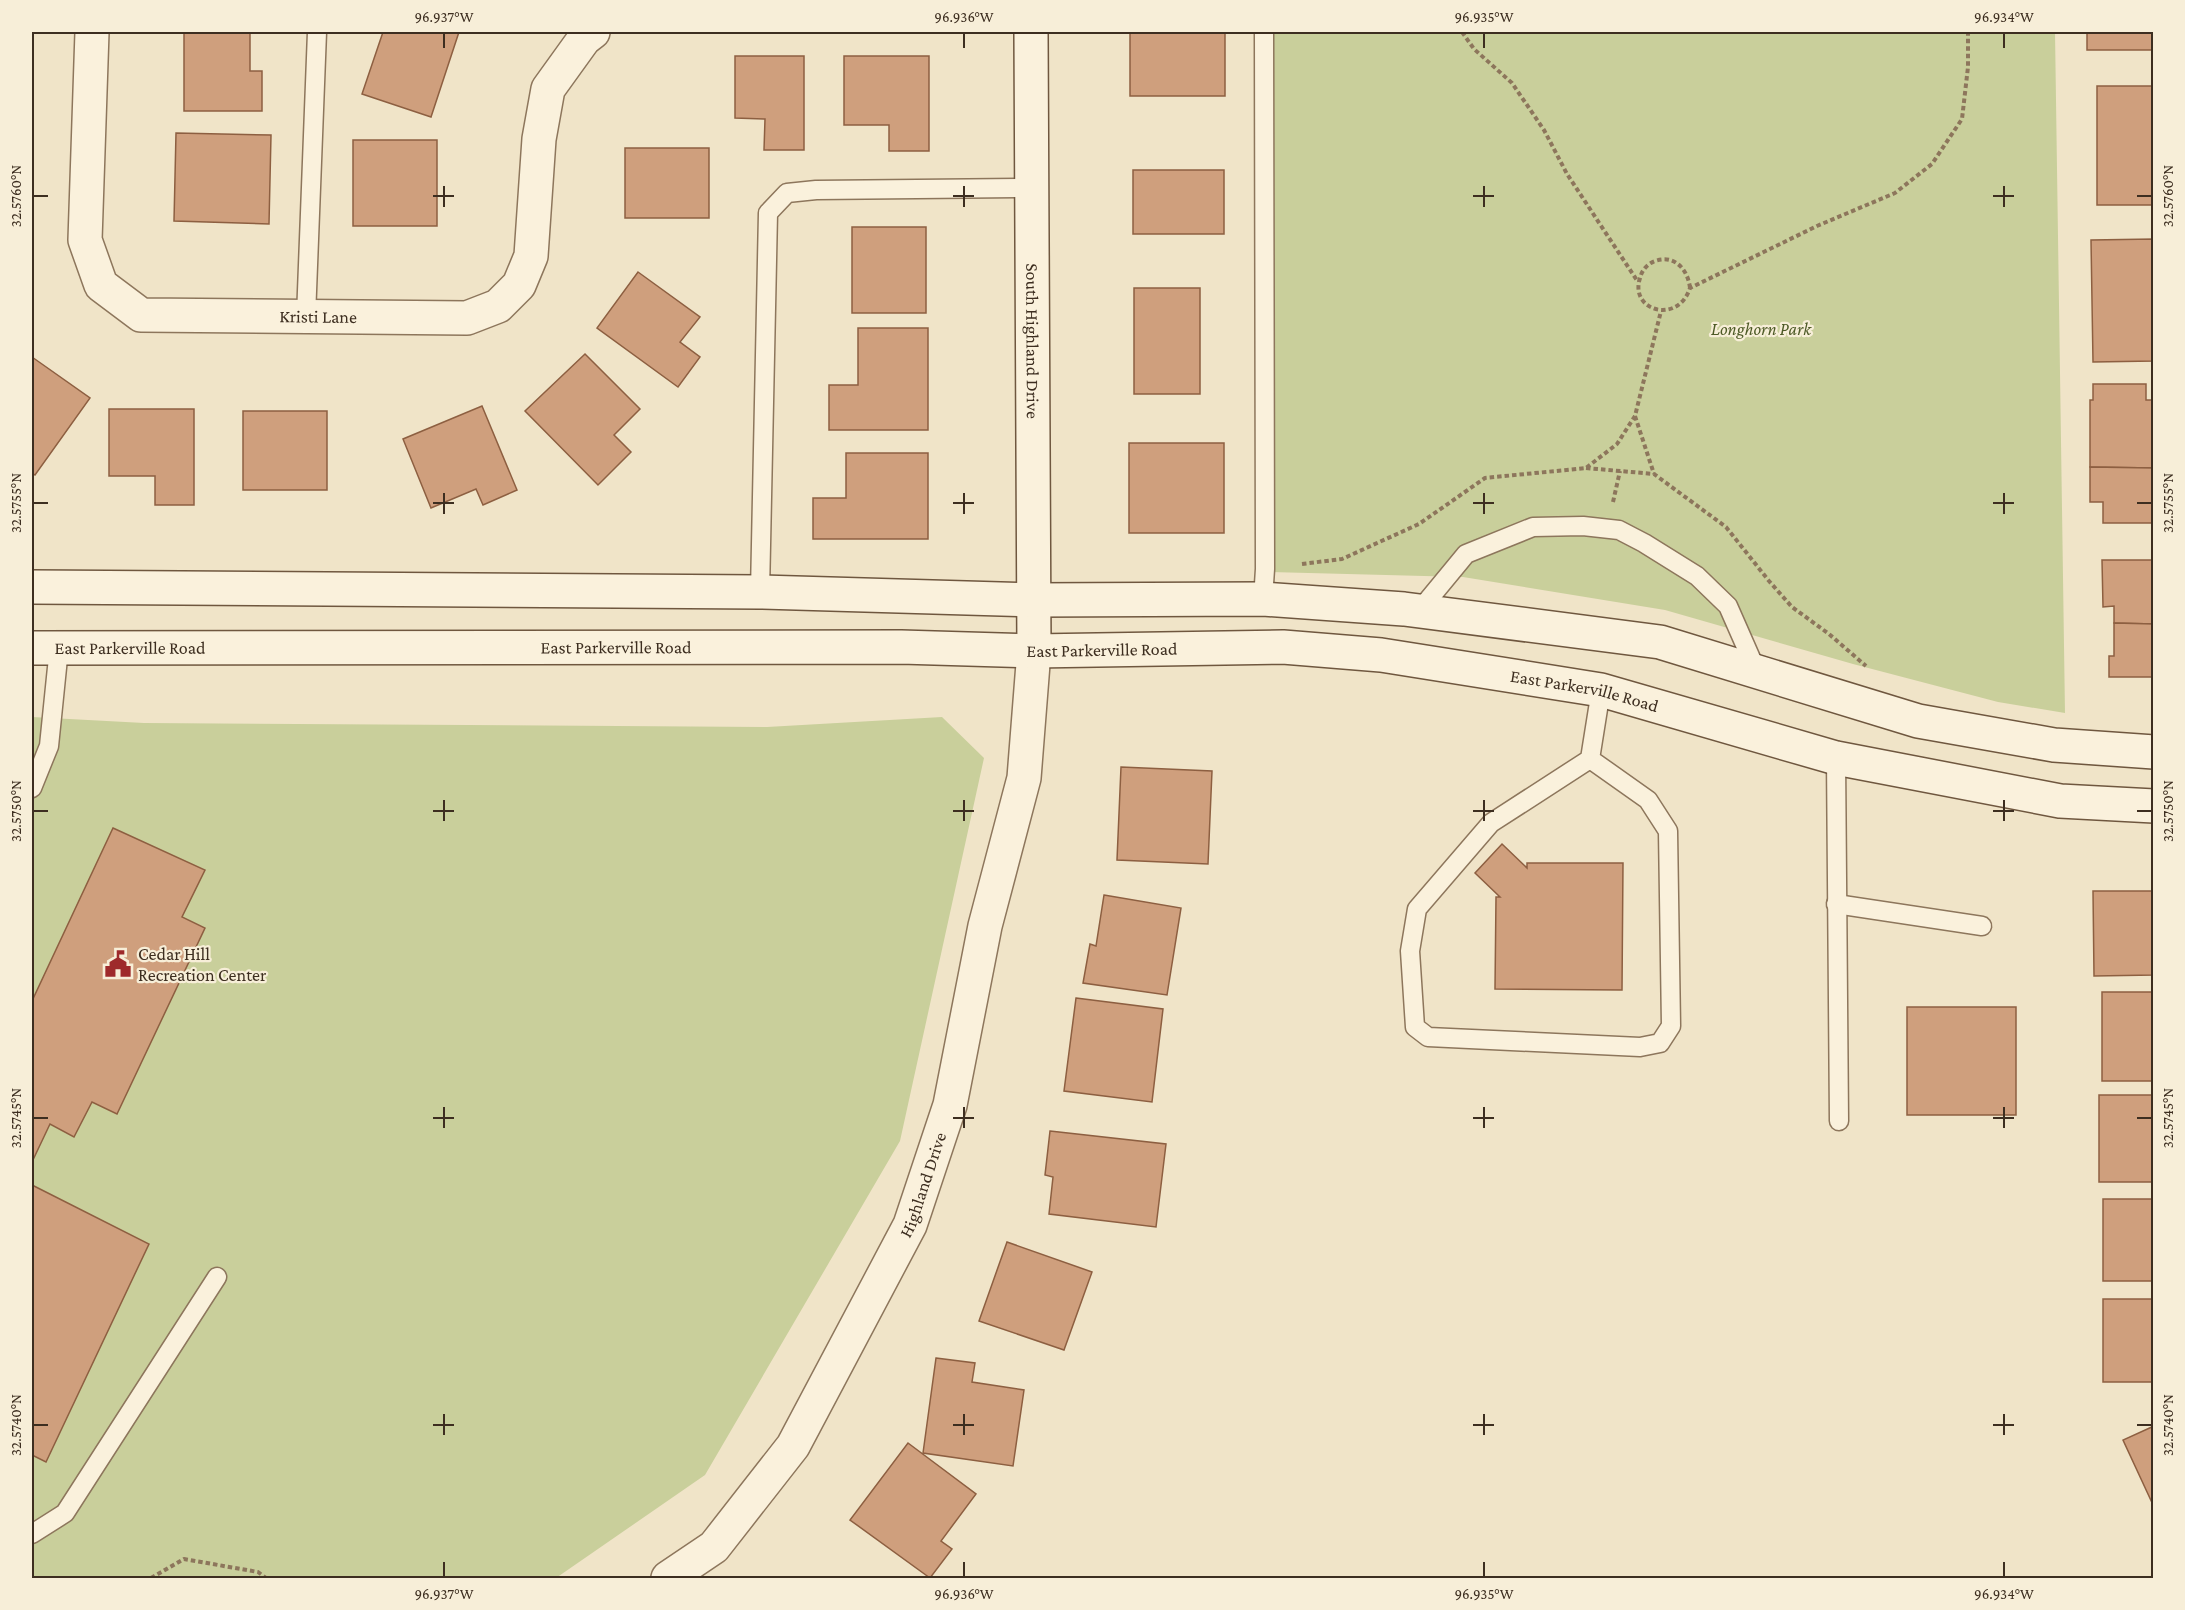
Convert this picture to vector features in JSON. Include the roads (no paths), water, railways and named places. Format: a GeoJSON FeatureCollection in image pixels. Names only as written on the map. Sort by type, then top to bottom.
{"type":"FeatureCollection","features":[{"type":"Feature","properties":{"kind":"main road","name":"Kristi Lane"},"geometry":{"type":"LineString","coordinates":[[92,32],[85,240],[101,285],[141,315],[467,318],[498,306],[519,285],[531,256],[539,138],[548,89],[584,39],[592,32]]}},
{"type":"Feature","properties":{"kind":"main road","name":"South Highland Drive"},"geometry":{"type":"LineString","coordinates":[[1031,32],[1034,651]]}},
{"type":"Feature","properties":{"kind":"main road"},"geometry":{"type":"LineString","coordinates":[[32,587],[760,592],[1035,600],[1263,599],[1419,611],[1660,642],[1918,721],[2054,745],[2154,752]]}},
{"type":"Feature","properties":{"kind":"main road","name":"East Parkerville Road"},"geometry":{"type":"LineString","coordinates":[[45,648],[901,647],[1034,651],[1283,647],[1381,655],[1601,690],[1836,758],[2060,801],[2154,806]]}},
{"type":"Feature","properties":{"kind":"main road","name":"Highland Drive"},"geometry":{"type":"LineString","coordinates":[[668,1578],[714,1547],[793,1446],[910,1225],[950,1105],[985,926],[1024,778],[1034,651]]}},
{"type":"Feature","properties":{"kind":"lane"},"geometry":{"type":"LineString","coordinates":[[306,317],[317,32]]}},
{"type":"Feature","properties":{"kind":"lane"},"geometry":{"type":"LineString","coordinates":[[1263,599],[1265,568],[1264,32]]}},
{"type":"Feature","properties":{"kind":"lane"},"geometry":{"type":"LineString","coordinates":[[760,592],[768,213],[788,193],[816,190],[1030,188]]}},
{"type":"Feature","properties":{"kind":"lane"},"geometry":{"type":"LineString","coordinates":[[1419,611],[1466,554],[1475,550],[1533,527],[1583,526],[1619,530],[1697,576],[1728,606],[1757,672]]}},
{"type":"Feature","properties":{"kind":"lane"},"geometry":{"type":"LineString","coordinates":[[32,785],[49,746],[45,648]]}},
{"type":"Feature","properties":{"kind":"lane"},"geometry":{"type":"LineString","coordinates":[[1590,759],[1648,800],[1668,831],[1671,1026],[1660,1043],[1640,1047],[1428,1037],[1415,1027],[1410,951],[1417,909],[1491,823],[1590,759],[1601,690]]}},
{"type":"Feature","properties":{"kind":"lane"},"geometry":{"type":"LineString","coordinates":[[1836,758],[1839,1121]]}},
{"type":"Feature","properties":{"kind":"lane"},"geometry":{"type":"LineString","coordinates":[[1836,904],[1982,926]]}},
{"type":"Feature","properties":{"kind":"lane"},"geometry":{"type":"LineString","coordinates":[[32,1534],[64,1513],[217,1277]]}},
{"type":"Feature","properties":{"kind":"place","name":"Cedar Hill Recreation Center"},"geometry":{"type":"Point","coordinates":[118,964]}},
{"type":"Feature","properties":{"kind":"park label","name":"Longhorn Park"},"geometry":{"type":"Point","coordinates":[1761,329]}}]}
